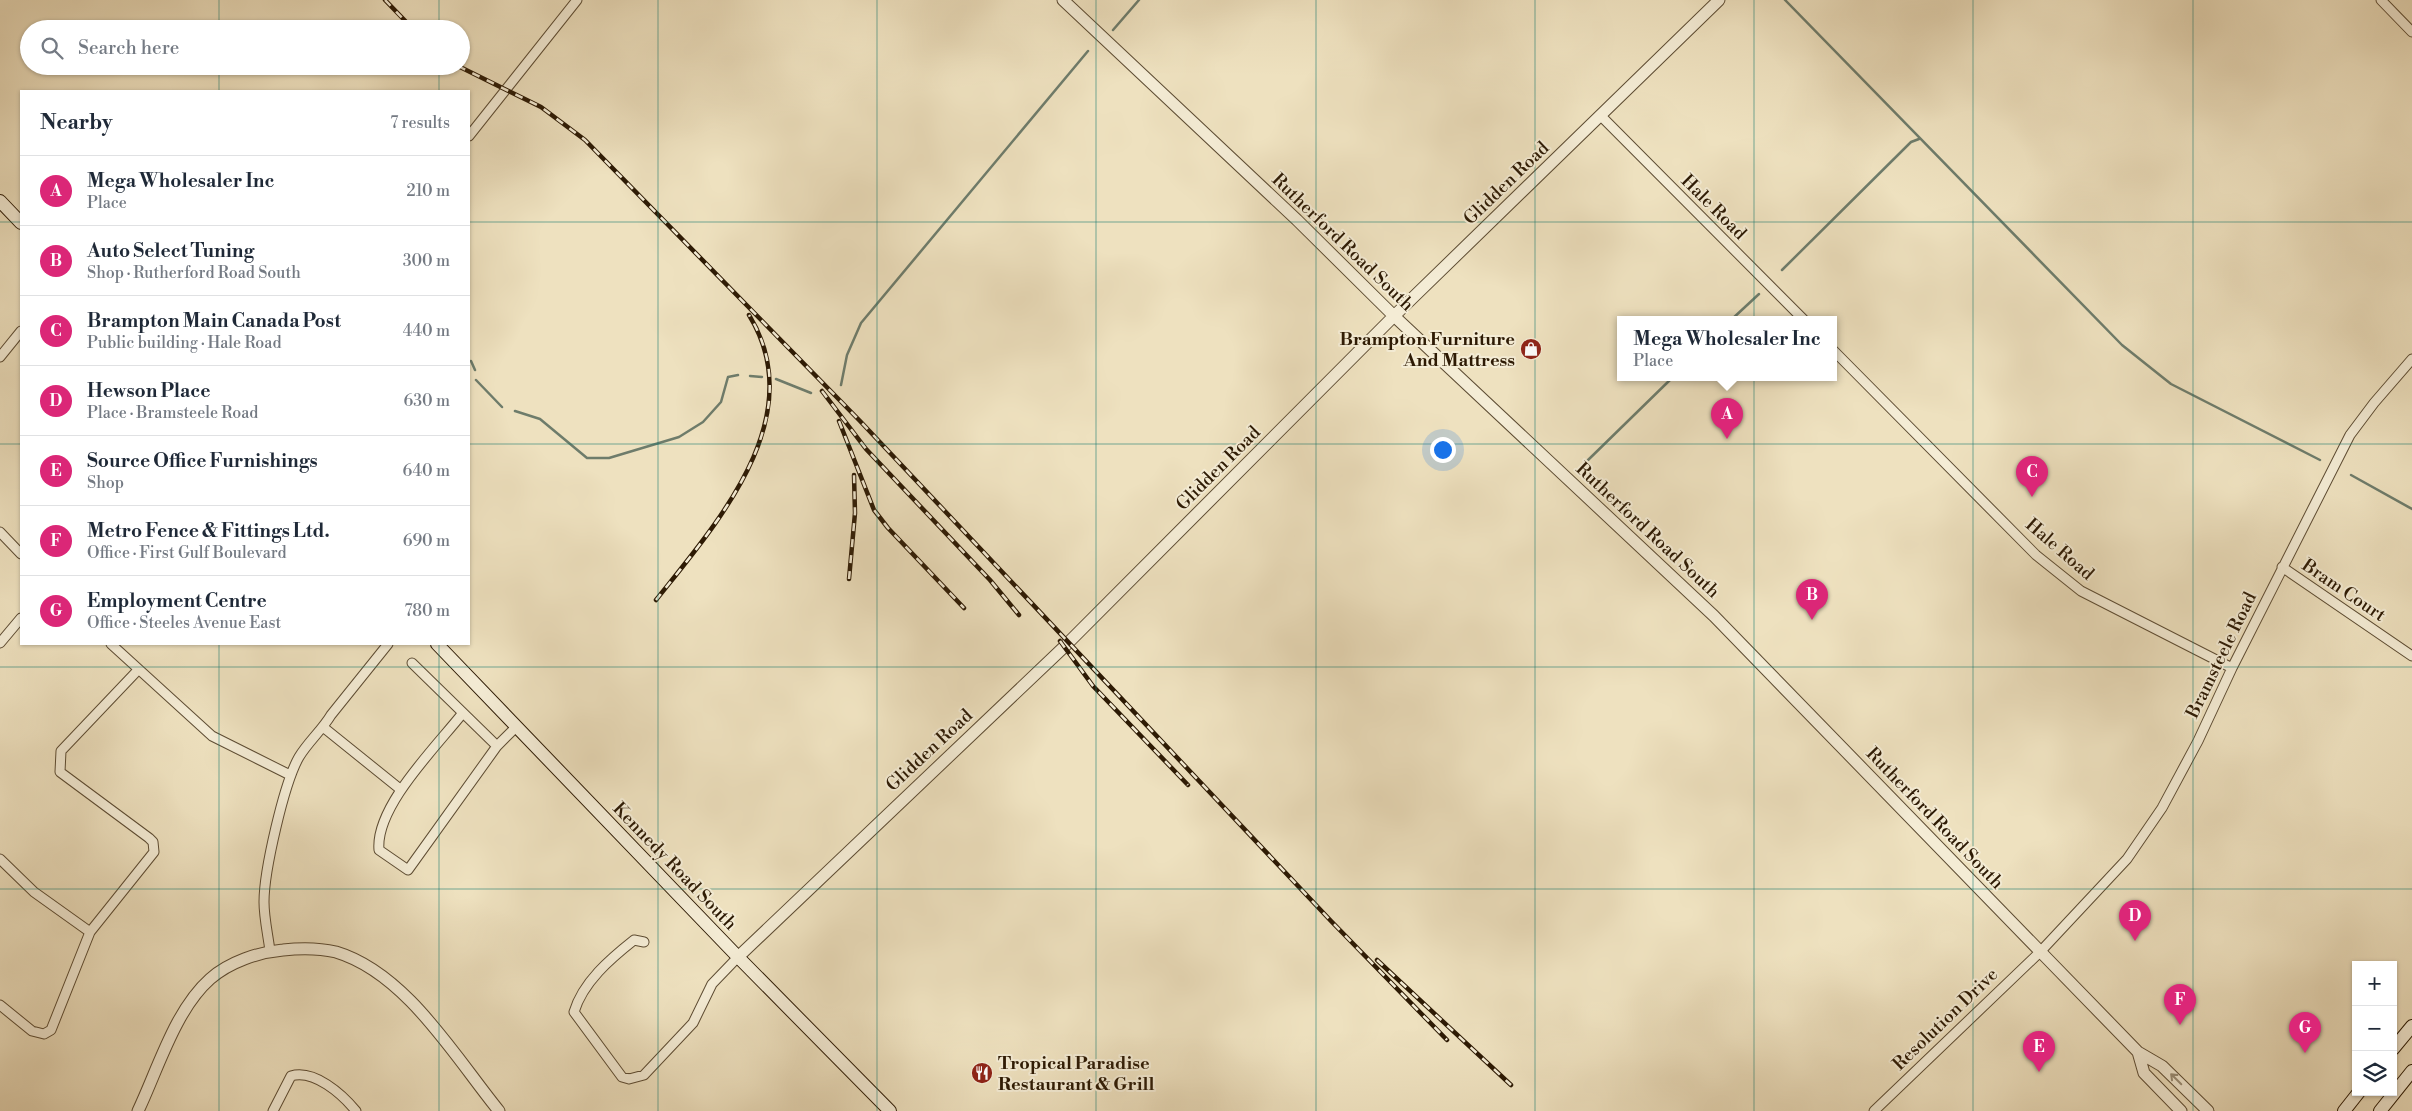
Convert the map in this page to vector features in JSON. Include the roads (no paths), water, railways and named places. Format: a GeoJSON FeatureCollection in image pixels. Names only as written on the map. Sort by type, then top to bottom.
{"type":"FeatureCollection","features":[{"type":"Feature","properties":{"kind":"main road"},"geometry":{"type":"LineString","coordinates":[[0,201],[20,222]]}},
{"type":"Feature","properties":{"kind":"main road","name":"Kennedy Road South"},"geometry":{"type":"LineString","coordinates":[[438,645],[738,957],[890,1111]]}},
{"type":"Feature","properties":{"kind":"main road"},"geometry":{"type":"LineString","coordinates":[[2397,1044],[2412,1026]]}},
{"type":"Feature","properties":{"kind":"main road"},"geometry":{"type":"LineString","coordinates":[[2380,1111],[2412,1071]]}},
{"type":"Feature","properties":{"kind":"main road"},"geometry":{"type":"LineString","coordinates":[[2344,1111],[2356,1096]]}},
{"type":"Feature","properties":{"kind":"street"},"geometry":{"type":"LineString","coordinates":[[470,135],[577,0]]}},
{"type":"Feature","properties":{"kind":"street","name":"Rutherford Road South"},"geometry":{"type":"LineString","coordinates":[[1063,0],[1290,214],[1394,316],[1714,616],[2138,1052],[2144,1073],[2181,1111]]}},
{"type":"Feature","properties":{"kind":"street","name":"Glidden Road"},"geometry":{"type":"LineString","coordinates":[[738,957],[1064,647],[1394,316],[1720,0]]}},
{"type":"Feature","properties":{"kind":"street"},"geometry":{"type":"LineString","coordinates":[[2381,0],[2412,32]]}},
{"type":"Feature","properties":{"kind":"street","name":"Hale Road"},"geometry":{"type":"LineString","coordinates":[[1601,116],[1800,316]]}},
{"type":"Feature","properties":{"kind":"street"},"geometry":{"type":"LineString","coordinates":[[0,357],[20,332]]}},
{"type":"Feature","properties":{"kind":"street","name":"Hale Road"},"geometry":{"type":"LineString","coordinates":[[1837,354],[2036,555],[2081,591],[2232,668]]}},
{"type":"Feature","properties":{"kind":"street","name":"Bramsteele Road"},"geometry":{"type":"LineString","coordinates":[[2040,952],[2127,859],[2162,808],[2198,741],[2282,567],[2350,436],[2374,403],[2412,359]]}},
{"type":"Feature","properties":{"kind":"street"},"geometry":{"type":"LineString","coordinates":[[0,532],[20,553]]}},
{"type":"Feature","properties":{"kind":"street","name":"Bram Court"},"geometry":{"type":"LineString","coordinates":[[2282,567],[2412,656]]}},
{"type":"Feature","properties":{"kind":"street"},"geometry":{"type":"LineString","coordinates":[[0,644],[20,619]]}},
{"type":"Feature","properties":{"kind":"street"},"geometry":{"type":"LineString","coordinates":[[112,645],[212,736],[290,775]]}},
{"type":"Feature","properties":{"kind":"street"},"geometry":{"type":"LineString","coordinates":[[270,951],[264,902],[266,880],[290,775],[306,746],[387,645]]}},
{"type":"Feature","properties":{"kind":"street"},"geometry":{"type":"LineString","coordinates":[[412,663],[462,714],[497,746]]}},
{"type":"Feature","properties":{"kind":"street"},"geometry":{"type":"LineString","coordinates":[[0,1005],[32,1031],[44,1034],[51,1030],[90,932],[154,852],[153,842],[60,772],[60,751],[138,670]]}},
{"type":"Feature","properties":{"kind":"street"},"geometry":{"type":"LineString","coordinates":[[462,714],[400,789],[378,838],[379,850],[408,870],[497,746],[516,727]]}},
{"type":"Feature","properties":{"kind":"street"},"geometry":{"type":"LineString","coordinates":[[323,727],[400,789]]}},
{"type":"Feature","properties":{"kind":"street"},"geometry":{"type":"LineString","coordinates":[[0,859],[34,892],[90,932]]}},
{"type":"Feature","properties":{"kind":"street"},"geometry":{"type":"LineString","coordinates":[[644,942],[634,940],[612,958],[578,996],[574,1012],[622,1077],[629,1078],[644,1075],[693,1022],[712,984],[738,957]]}},
{"type":"Feature","properties":{"kind":"street"},"geometry":{"type":"LineString","coordinates":[[138,1111],[178,1022],[210,979],[231,965],[270,951],[311,949],[335,952],[382,976],[426,1016],[460,1063],[499,1111]]}},
{"type":"Feature","properties":{"kind":"street","name":"Resolution Drive"},"geometry":{"type":"LineString","coordinates":[[1874,1111],[2040,952]]}},
{"type":"Feature","properties":{"kind":"street"},"geometry":{"type":"LineString","coordinates":[[2138,1052],[2162,1066],[2208,1111]]}},
{"type":"Feature","properties":{"kind":"street"},"geometry":{"type":"LineString","coordinates":[[273,1111],[291,1076],[300,1073],[309,1075],[337,1093],[356,1111]]}},
{"type":"Feature","properties":{"kind":"waterway"},"geometry":{"type":"LineString","coordinates":[[1113,30],[1139,0]]}},
{"type":"Feature","properties":{"kind":"waterway"},"geometry":{"type":"LineString","coordinates":[[1785,0],[2122,345],[2171,384],[2320,460]]}},
{"type":"Feature","properties":{"kind":"waterway"},"geometry":{"type":"LineString","coordinates":[[841,385],[847,355],[861,323],[1088,51]]}},
{"type":"Feature","properties":{"kind":"waterway"},"geometry":{"type":"LineString","coordinates":[[1782,270],[1911,142],[1919,139]]}},
{"type":"Feature","properties":{"kind":"waterway"},"geometry":{"type":"LineString","coordinates":[[1735,316],[1759,294]]}},
{"type":"Feature","properties":{"kind":"waterway"},"geometry":{"type":"LineString","coordinates":[[471,361],[475,370]]}},
{"type":"Feature","properties":{"kind":"waterway"},"geometry":{"type":"LineString","coordinates":[[515,411],[540,419],[587,458],[609,458],[679,437],[703,422],[721,402],[728,377],[738,375]]}},
{"type":"Feature","properties":{"kind":"waterway"},"geometry":{"type":"LineString","coordinates":[[750,376],[762,377]]}},
{"type":"Feature","properties":{"kind":"waterway"},"geometry":{"type":"LineString","coordinates":[[776,379],[811,393]]}},
{"type":"Feature","properties":{"kind":"waterway"},"geometry":{"type":"LineString","coordinates":[[476,380],[502,407]]}},
{"type":"Feature","properties":{"kind":"waterway"},"geometry":{"type":"LineString","coordinates":[[1586,462],[1669,381]]}},
{"type":"Feature","properties":{"kind":"waterway"},"geometry":{"type":"LineString","coordinates":[[2351,475],[2412,509]]}},
{"type":"Feature","properties":{"kind":"railway"},"geometry":{"type":"LineString","coordinates":[[385,0],[404,20]]}},
{"type":"Feature","properties":{"kind":"railway"},"geometry":{"type":"LineString","coordinates":[[470,72],[541,107],[585,140],[860,421],[1331,921],[1447,1040]]}},
{"type":"Feature","properties":{"kind":"railway"},"geometry":{"type":"LineString","coordinates":[[656,600],[729,503],[749,467],[763,430],[770,392],[766,353],[749,315]]}},
{"type":"Feature","properties":{"kind":"railway"},"geometry":{"type":"LineString","coordinates":[[822,391],[866,449],[990,580],[1019,615]]}},
{"type":"Feature","properties":{"kind":"railway"},"geometry":{"type":"LineString","coordinates":[[839,421],[874,510],[888,528],[964,608]]}},
{"type":"Feature","properties":{"kind":"railway"},"geometry":{"type":"LineString","coordinates":[[849,579],[855,513],[854,475]]}},
{"type":"Feature","properties":{"kind":"railway"},"geometry":{"type":"LineString","coordinates":[[1060,641],[1093,686],[1188,785]]}},
{"type":"Feature","properties":{"kind":"railway"},"geometry":{"type":"LineString","coordinates":[[1377,960],[1511,1085]]}},
{"type":"Feature","properties":{"kind":"place","name":"Brampton Furniture And Mattress"},"geometry":{"type":"Point","coordinates":[1531,349]}},
{"type":"Feature","properties":{"kind":"place","name":"Mega Wholesaler Inc"},"geometry":{"type":"Point","coordinates":[1727,439]}},
{"type":"Feature","properties":{"kind":"place","name":"Brampton Main Canada Post"},"geometry":{"type":"Point","coordinates":[2032,497]}},
{"type":"Feature","properties":{"kind":"place","name":"Auto Select Tuning"},"geometry":{"type":"Point","coordinates":[1812,620]}},
{"type":"Feature","properties":{"kind":"place","name":"Hewson Place"},"geometry":{"type":"Point","coordinates":[2135,941]}},
{"type":"Feature","properties":{"kind":"place","name":"Metro Fence & Fittings Ltd."},"geometry":{"type":"Point","coordinates":[2180,1025]}},
{"type":"Feature","properties":{"kind":"place","name":"Employment Centre"},"geometry":{"type":"Point","coordinates":[2305,1053]}},
{"type":"Feature","properties":{"kind":"place","name":"Source Office Furnishings"},"geometry":{"type":"Point","coordinates":[2039,1072]}},
{"type":"Feature","properties":{"kind":"place","name":"Tropical Paradise Restaurant & Grill"},"geometry":{"type":"Point","coordinates":[982,1073]}}]}
